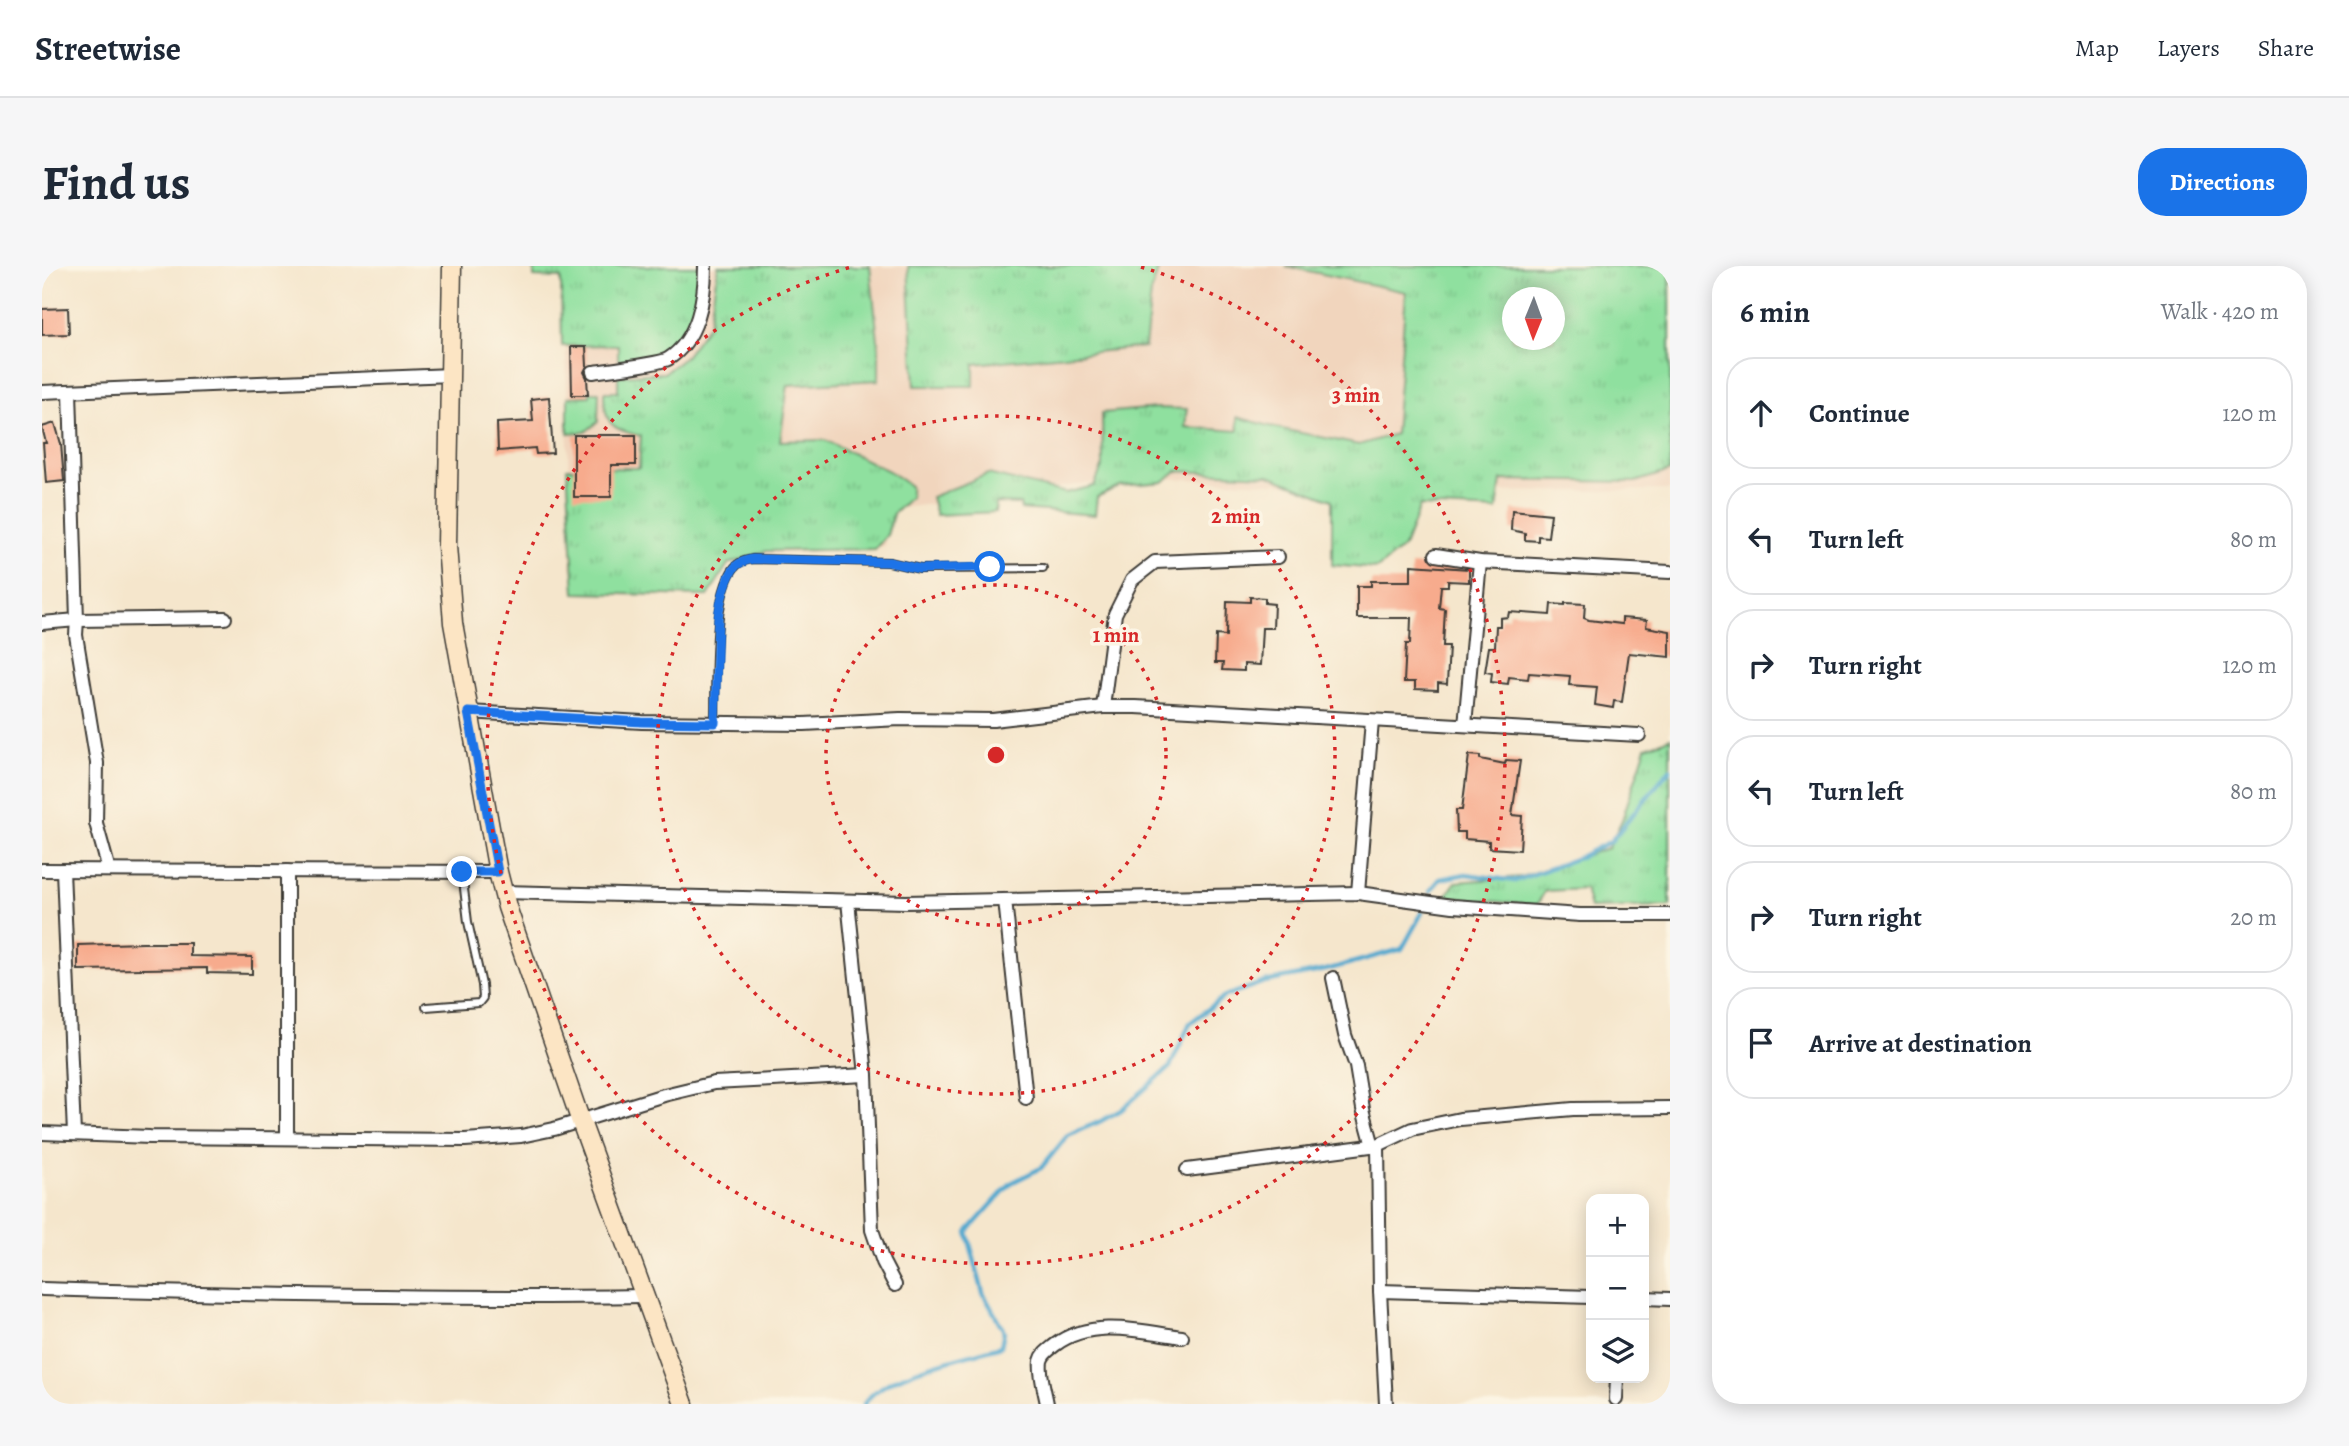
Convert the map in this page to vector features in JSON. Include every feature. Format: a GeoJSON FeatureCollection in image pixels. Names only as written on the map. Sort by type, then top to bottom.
{"type":"FeatureCollection","features":[{"type":"Feature","properties":{"kind":"street"},"geometry":{"type":"LineString","coordinates":[[453,266],[447,546],[453,623],[498,872],[580,1119],[684,1404]]}},
{"type":"Feature","properties":{"kind":"street"},"geometry":{"type":"LineString","coordinates":[[593,372],[667,360],[686,342],[696,324],[705,287],[705,266]]}},
{"type":"Feature","properties":{"kind":"street"},"geometry":{"type":"LineString","coordinates":[[42,392],[451,375]]}},
{"type":"Feature","properties":{"kind":"street"},"geometry":{"type":"LineString","coordinates":[[70,391],[76,635],[97,763],[96,823],[108,870]]}},
{"type":"Feature","properties":{"kind":"street"},"geometry":{"type":"LineString","coordinates":[[1436,555],[1480,562],[1670,572]]}},
{"type":"Feature","properties":{"kind":"street"},"geometry":{"type":"LineString","coordinates":[[1102,707],[1115,614],[1132,580],[1155,562],[1278,556]]}},
{"type":"Feature","properties":{"kind":"street"},"geometry":{"type":"LineString","coordinates":[[1465,725],[1480,562]]}},
{"type":"Feature","properties":{"kind":"street"},"geometry":{"type":"LineString","coordinates":[[42,623],[226,618]]}},
{"type":"Feature","properties":{"kind":"street"},"geometry":{"type":"LineString","coordinates":[[468,712],[642,722],[804,724],[900,719],[993,720],[1102,707],[1136,707],[1639,735]]}},
{"type":"Feature","properties":{"kind":"street"},"geometry":{"type":"LineString","coordinates":[[1358,893],[1371,722]]}},
{"type":"Feature","properties":{"kind":"street"},"geometry":{"type":"LineString","coordinates":[[42,870],[498,872]]}},
{"type":"Feature","properties":{"kind":"street"},"geometry":{"type":"LineString","coordinates":[[62,870],[74,1133]]}},
{"type":"Feature","properties":{"kind":"street"},"geometry":{"type":"LineString","coordinates":[[287,870],[287,1137]]}},
{"type":"Feature","properties":{"kind":"street"},"geometry":{"type":"LineString","coordinates":[[503,892],[848,901],[1358,893],[1453,906],[1580,915],[1670,915]]}},
{"type":"Feature","properties":{"kind":"street"},"geometry":{"type":"LineString","coordinates":[[1005,900],[1026,1098]]}},
{"type":"Feature","properties":{"kind":"street"},"geometry":{"type":"LineString","coordinates":[[848,901],[866,1075],[872,1230],[883,1262],[895,1285]]}},
{"type":"Feature","properties":{"kind":"street"},"geometry":{"type":"LineString","coordinates":[[1333,978],[1345,1035],[1356,1066],[1363,1109],[1375,1145],[1386,1404]]}},
{"type":"Feature","properties":{"kind":"street"},"geometry":{"type":"LineString","coordinates":[[42,1133],[150,1137],[465,1140],[521,1136],[554,1129],[580,1119],[714,1083],[866,1075]]}},
{"type":"Feature","properties":{"kind":"street"},"geometry":{"type":"LineString","coordinates":[[1187,1170],[1375,1145],[1412,1129],[1460,1119],[1573,1109],[1670,1108]]}},
{"type":"Feature","properties":{"kind":"street"},"geometry":{"type":"LineString","coordinates":[[42,1289],[289,1296],[644,1296]]}},
{"type":"Feature","properties":{"kind":"street"},"geometry":{"type":"LineString","coordinates":[[1380,1291],[1586,1297]]}},
{"type":"Feature","properties":{"kind":"street"},"geometry":{"type":"LineString","coordinates":[[1649,1298],[1670,1298]]}},
{"type":"Feature","properties":{"kind":"street"},"geometry":{"type":"LineString","coordinates":[[1047,1404],[1040,1363],[1044,1353],[1067,1336],[1087,1330],[1118,1329],[1182,1336]]}},
{"type":"Feature","properties":{"kind":"street"},"geometry":{"type":"LineString","coordinates":[[1616,1399],[1617,1383]]}},
{"type":"Feature","properties":{"kind":"lane"},"geometry":{"type":"LineString","coordinates":[[715,723],[719,605],[731,573],[737,565],[753,559],[889,562],[920,569],[1043,568]]}},
{"type":"Feature","properties":{"kind":"lane"},"geometry":{"type":"LineString","coordinates":[[426,1007],[479,1003],[483,998],[468,922],[462,872]]}},
{"type":"Feature","properties":{"kind":"shaded area"},"geometry":{"type":"Polygon","coordinates":[[[564,266],[1670,266],[1670,490],[1471,492],[1140,477],[885,510],[885,546],[571,569],[564,266]]]}},
{"type":"Feature","properties":{"kind":"green space"},"geometry":{"type":"Polygon","coordinates":[[[534,266],[702,266],[697,305],[682,341],[656,358],[622,364],[618,359],[618,345],[562,346],[561,278],[534,277],[534,266]]]}},
{"type":"Feature","properties":{"kind":"green space"},"geometry":{"type":"Polygon","coordinates":[[[718,266],[870,266],[879,349],[879,380],[788,385],[780,441],[825,440],[889,471],[910,486],[911,497],[893,514],[887,535],[875,549],[766,551],[728,564],[708,596],[575,593],[567,468],[639,468],[641,436],[623,431],[611,423],[606,411],[604,392],[618,392],[618,376],[664,373],[684,358],[709,324],[718,266]]]}},
{"type":"Feature","properties":{"kind":"green space"},"geometry":{"type":"Polygon","coordinates":[[[908,266],[1159,266],[1151,293],[1145,347],[974,364],[974,386],[915,386],[908,266]]]}},
{"type":"Feature","properties":{"kind":"green space"},"geometry":{"type":"Polygon","coordinates":[[[1285,266],[1670,266],[1670,471],[1635,482],[1501,480],[1497,510],[1420,506],[1404,547],[1377,569],[1332,565],[1332,500],[1269,475],[1177,471],[1163,482],[1119,486],[1097,497],[1095,515],[1021,509],[1020,504],[996,503],[995,512],[936,515],[931,497],[988,474],[1066,493],[1094,486],[1103,465],[1102,413],[1157,408],[1187,409],[1185,427],[1238,431],[1237,417],[1359,445],[1395,434],[1406,292],[1285,266]]]}},
{"type":"Feature","properties":{"kind":"green space"},"geometry":{"type":"Polygon","coordinates":[[[590,392],[599,392],[598,422],[585,432],[568,433],[568,397],[590,396],[590,392]]]}},
{"type":"Feature","properties":{"kind":"green space"},"geometry":{"type":"Polygon","coordinates":[[[1670,738],[1670,906],[1590,908],[1585,889],[1545,891],[1537,905],[1445,897],[1456,882],[1521,877],[1608,848],[1622,820],[1646,747],[1670,738]]]}},
{"type":"Feature","properties":{"kind":"building"},"geometry":{"type":"Polygon","coordinates":[[[68,308],[69,334],[42,335],[42,309],[68,308]]]}},
{"type":"Feature","properties":{"kind":"building"},"geometry":{"type":"Polygon","coordinates":[[[571,347],[586,347],[587,366],[584,372],[588,395],[572,395],[571,347]]]}},
{"type":"Feature","properties":{"kind":"building"},"geometry":{"type":"Polygon","coordinates":[[[549,397],[553,453],[536,454],[535,448],[498,451],[497,423],[533,421],[531,399],[549,397]]]}},
{"type":"Feature","properties":{"kind":"building"},"geometry":{"type":"Polygon","coordinates":[[[55,423],[61,444],[64,481],[46,483],[43,443],[46,443],[42,427],[55,423]]]}},
{"type":"Feature","properties":{"kind":"building"},"geometry":{"type":"Polygon","coordinates":[[[574,435],[636,435],[636,465],[611,465],[611,497],[574,497],[574,435]]]}},
{"type":"Feature","properties":{"kind":"building"},"geometry":{"type":"Polygon","coordinates":[[[1512,510],[1551,514],[1548,537],[1538,536],[1538,541],[1525,540],[1525,533],[1511,530],[1512,510]]]}},
{"type":"Feature","properties":{"kind":"building"},"geometry":{"type":"Polygon","coordinates":[[[1411,565],[1469,569],[1469,582],[1448,581],[1448,586],[1441,586],[1439,608],[1445,609],[1443,646],[1449,646],[1447,684],[1438,683],[1438,690],[1415,689],[1415,682],[1404,682],[1406,644],[1410,644],[1411,618],[1357,618],[1357,586],[1371,586],[1371,581],[1411,581],[1411,565]]]}},
{"type":"Feature","properties":{"kind":"building"},"geometry":{"type":"Polygon","coordinates":[[[1250,597],[1265,598],[1265,603],[1274,604],[1273,628],[1262,628],[1260,665],[1244,664],[1244,671],[1222,670],[1223,663],[1215,663],[1216,635],[1226,636],[1227,601],[1250,602],[1250,597]]]}},
{"type":"Feature","properties":{"kind":"building"},"geometry":{"type":"Polygon","coordinates":[[[1551,604],[1585,604],[1584,618],[1589,620],[1622,624],[1622,618],[1647,620],[1646,627],[1670,631],[1670,657],[1629,653],[1622,702],[1614,701],[1613,708],[1595,705],[1597,687],[1569,685],[1570,676],[1529,673],[1528,679],[1509,677],[1508,684],[1491,682],[1492,673],[1485,672],[1489,647],[1495,647],[1496,626],[1500,626],[1500,618],[1508,617],[1509,612],[1550,615],[1551,604]]]}},
{"type":"Feature","properties":{"kind":"building"},"geometry":{"type":"Polygon","coordinates":[[[1469,755],[1505,764],[1506,760],[1520,761],[1512,815],[1522,816],[1520,850],[1489,848],[1489,841],[1465,839],[1465,832],[1457,832],[1456,810],[1462,810],[1469,755]]]}},
{"type":"Feature","properties":{"kind":"building"},"geometry":{"type":"Polygon","coordinates":[[[190,943],[190,956],[252,957],[252,974],[207,973],[207,968],[78,970],[78,945],[190,943]]]}},
{"type":"Feature","properties":{"kind":"waterway"},"geometry":{"type":"LineString","coordinates":[[1430,891],[1440,879],[1466,874],[1515,881],[1578,858],[1611,841],[1670,769]]}},
{"type":"Feature","properties":{"kind":"waterway"},"geometry":{"type":"LineString","coordinates":[[864,1404],[874,1393],[907,1374],[1001,1346],[1004,1331],[983,1293],[967,1232],[1011,1183],[1041,1168],[1068,1135],[1121,1110],[1170,1067],[1190,1023],[1225,996],[1265,982],[1326,970],[1402,949],[1422,913]]}},
{"type":"Feature","properties":{"kind":"route"},"geometry":{"type":"LineString","coordinates":[[462,872],[498,872],[468,712],[642,722],[715,723],[719,605],[731,573],[737,565],[753,559],[889,562],[920,569],[990,567]]}}]}
